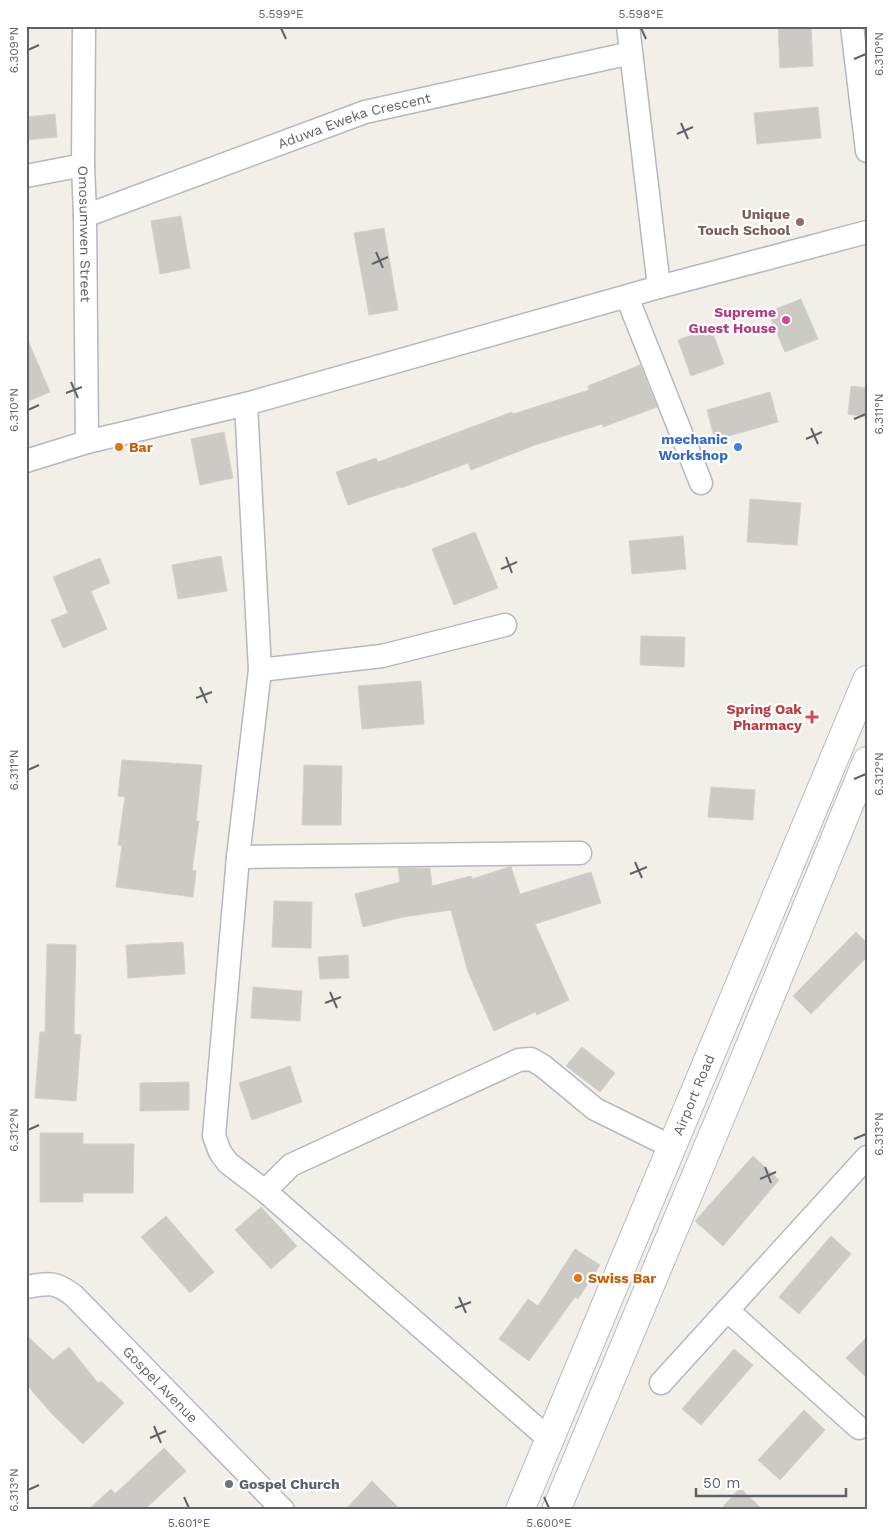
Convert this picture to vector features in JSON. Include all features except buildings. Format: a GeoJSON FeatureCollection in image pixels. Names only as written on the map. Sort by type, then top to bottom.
{"type":"FeatureCollection","features":[{"type":"Feature","properties":{"kind":"main road","name":"Airport Road"},"geometry":{"type":"LineString","coordinates":[[520,1510],[867,680]]}},
{"type":"Feature","properties":{"kind":"main road"},"geometry":{"type":"LineString","coordinates":[[556,1510],[867,761]]}},
{"type":"Feature","properties":{"kind":"street","name":"Omosumwen Street"},"geometry":{"type":"LineString","coordinates":[[84,26],[83,164],[86,216],[87,442]]}},
{"type":"Feature","properties":{"kind":"street"},"geometry":{"type":"LineString","coordinates":[[628,26],[659,287]]}},
{"type":"Feature","properties":{"kind":"street"},"geometry":{"type":"LineString","coordinates":[[852,26],[867,151]]}},
{"type":"Feature","properties":{"kind":"street","name":"Aduwa Eweka Crescent"},"geometry":{"type":"LineString","coordinates":[[86,216],[366,112],[631,53]]}},
{"type":"Feature","properties":{"kind":"street"},"geometry":{"type":"LineString","coordinates":[[26,176],[83,164]]}},
{"type":"Feature","properties":{"kind":"street"},"geometry":{"type":"LineString","coordinates":[[26,461],[87,442],[246,404],[659,287],[867,232]]}},
{"type":"Feature","properties":{"kind":"street"},"geometry":{"type":"LineString","coordinates":[[627,297],[702,483]]}},
{"type":"Feature","properties":{"kind":"street"},"geometry":{"type":"LineString","coordinates":[[246,404],[260,670],[238,856],[214,1136],[220,1152],[228,1164],[265,1191],[549,1439]]}},
{"type":"Feature","properties":{"kind":"street"},"geometry":{"type":"LineString","coordinates":[[260,670],[382,656],[505,626]]}},
{"type":"Feature","properties":{"kind":"street"},"geometry":{"type":"LineString","coordinates":[[238,856],[580,853]]}},
{"type":"Feature","properties":{"kind":"street"},"geometry":{"type":"LineString","coordinates":[[265,1191],[291,1165],[520,1060],[532,1060],[544,1066],[595,1108],[672,1147]]}},
{"type":"Feature","properties":{"kind":"street"},"geometry":{"type":"LineString","coordinates":[[661,1383],[867,1157]]}},
{"type":"Feature","properties":{"kind":"street","name":"Gospel Avenue"},"geometry":{"type":"LineString","coordinates":[[26,1287],[48,1283],[64,1288],[74,1296],[283,1510]]}},
{"type":"Feature","properties":{"kind":"street"},"geometry":{"type":"LineString","coordinates":[[727,1310],[859,1428]]}},
{"type":"Feature","properties":{"kind":"place","name":"Unique Touch School"},"geometry":{"type":"Point","coordinates":[800,222]}},
{"type":"Feature","properties":{"kind":"place","name":"Supreme Guest House"},"geometry":{"type":"Point","coordinates":[786,320]}},
{"type":"Feature","properties":{"kind":"place","name":"Bar"},"geometry":{"type":"Point","coordinates":[119,447]}},
{"type":"Feature","properties":{"kind":"place","name":"mechanic Workshop"},"geometry":{"type":"Point","coordinates":[738,447]}},
{"type":"Feature","properties":{"kind":"place","name":"Spring Oak Pharmacy"},"geometry":{"type":"Point","coordinates":[812,717]}},
{"type":"Feature","properties":{"kind":"place","name":"Swiss Bar"},"geometry":{"type":"Point","coordinates":[578,1278]}},
{"type":"Feature","properties":{"kind":"place","name":"Gospel Church"},"geometry":{"type":"Point","coordinates":[229,1484]}}]}
